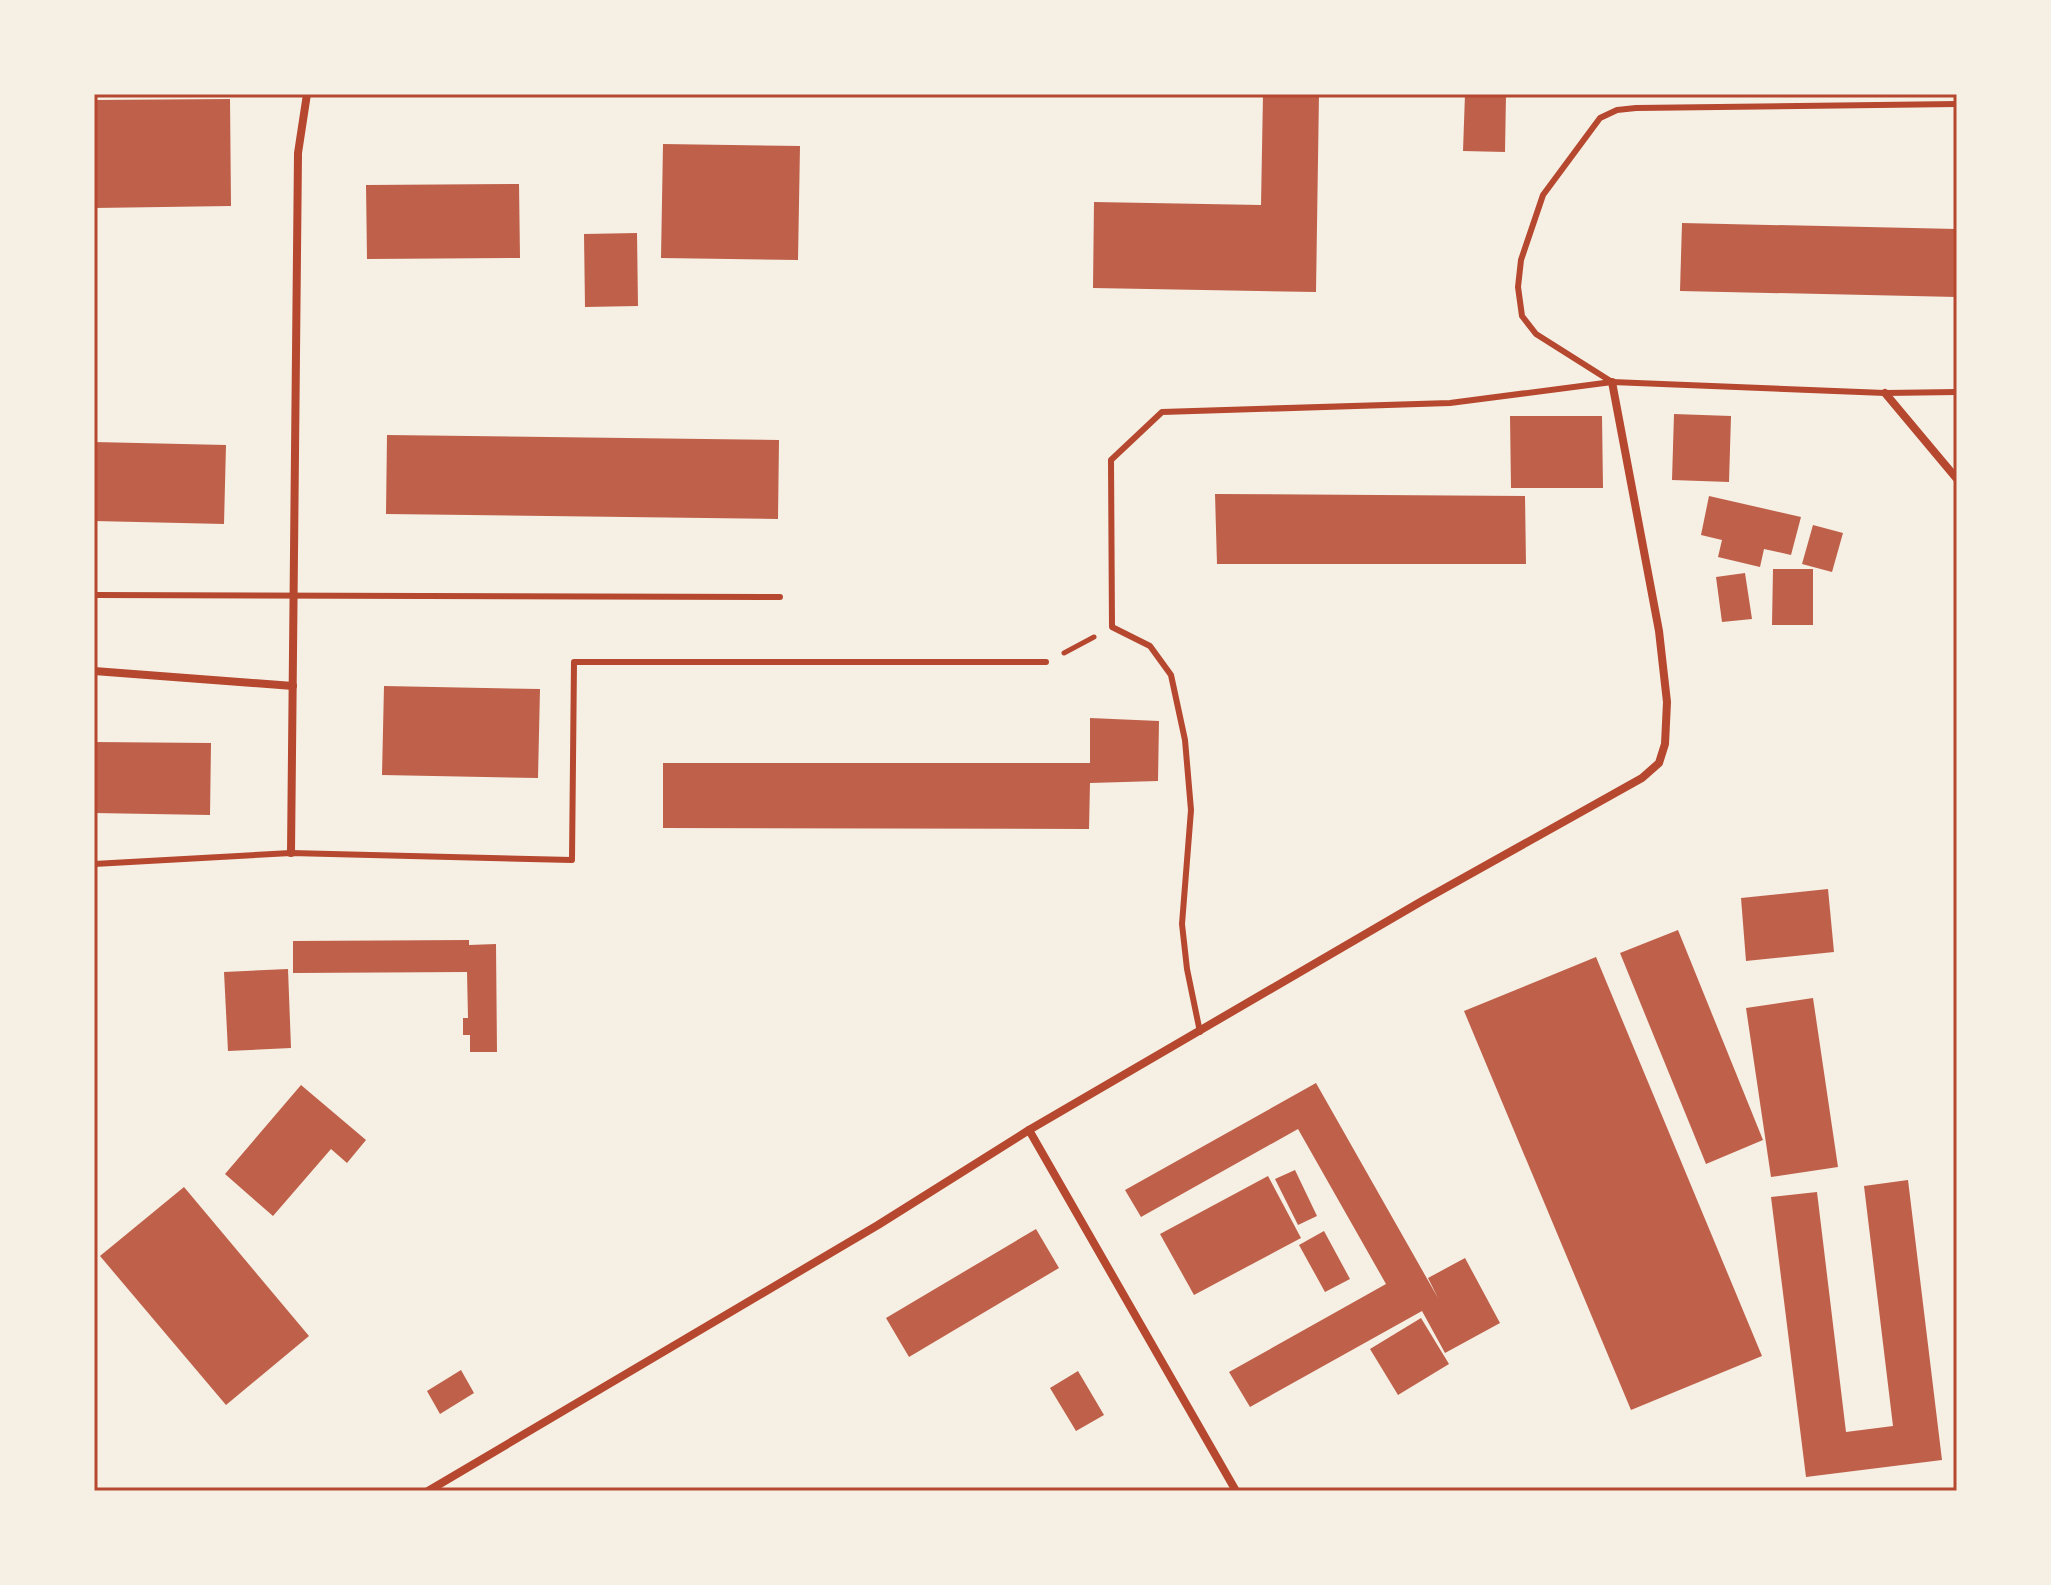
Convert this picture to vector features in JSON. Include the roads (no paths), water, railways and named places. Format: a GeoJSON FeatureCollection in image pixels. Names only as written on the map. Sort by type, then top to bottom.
{"type":"FeatureCollection","features":[{"type":"Feature","properties":{"kind":"street"},"geometry":{"type":"LineString","coordinates":[[291,853],[298,153],[307,94]]}},
{"type":"Feature","properties":{"kind":"street"},"geometry":{"type":"LineString","coordinates":[[428,1491],[878,1225],[1029,1130],[1422,901],[1642,778],[1659,763],[1665,744],[1667,702],[1659,631],[1612,382]]}},
{"type":"Feature","properties":{"kind":"street"},"geometry":{"type":"LineString","coordinates":[[1885,393],[1957,479]]}},
{"type":"Feature","properties":{"kind":"street"},"geometry":{"type":"LineString","coordinates":[[94,671],[293,686]]}},
{"type":"Feature","properties":{"kind":"street"},"geometry":{"type":"LineString","coordinates":[[1029,1130],[1236,1491]]}},
{"type":"Feature","properties":{"kind":"lane"},"geometry":{"type":"LineString","coordinates":[[1612,382],[1536,334],[1522,316],[1518,287],[1521,260],[1543,195],[1600,118],[1617,110],[1636,108],[1957,104]]}},
{"type":"Feature","properties":{"kind":"lane"},"geometry":{"type":"LineString","coordinates":[[1200,1032],[1187,969],[1182,924],[1191,810],[1183,727],[1171,675],[1150,646],[1112,627],[1111,460],[1162,412],[1450,403],[1612,382],[1885,393],[1957,392]]}},
{"type":"Feature","properties":{"kind":"lane"},"geometry":{"type":"LineString","coordinates":[[94,595],[780,597]]}},
{"type":"Feature","properties":{"kind":"lane"},"geometry":{"type":"LineString","coordinates":[[94,864],[291,853],[572,860],[574,662],[1046,662]]}}]}
